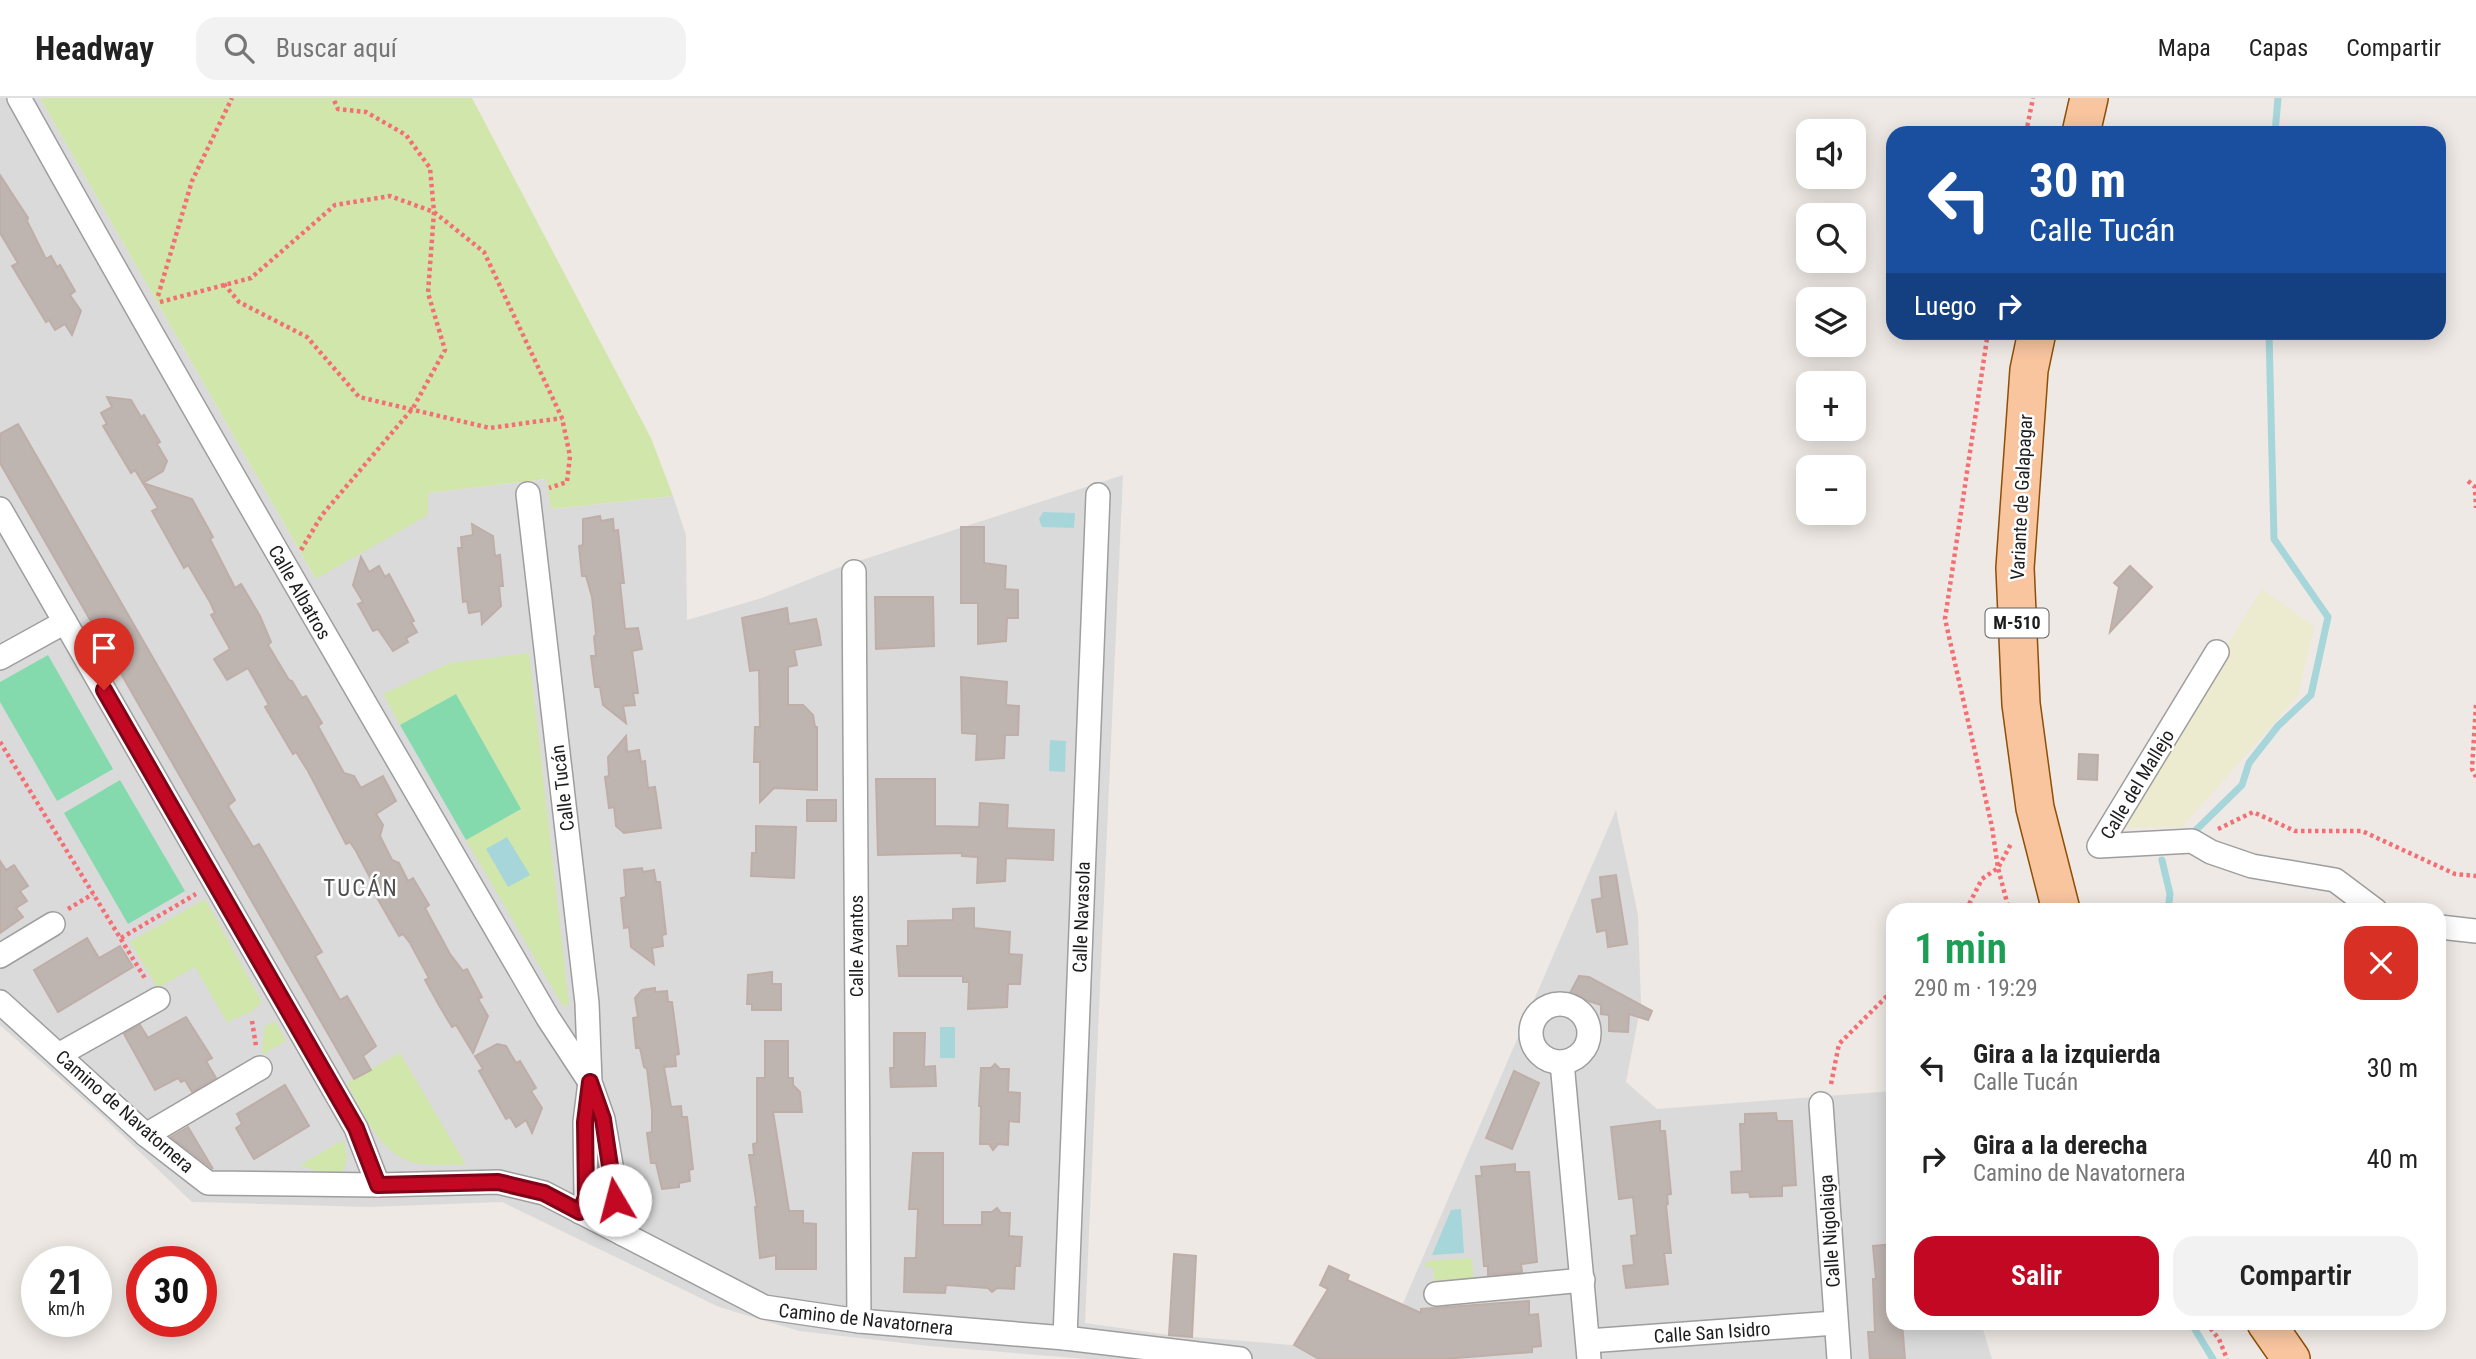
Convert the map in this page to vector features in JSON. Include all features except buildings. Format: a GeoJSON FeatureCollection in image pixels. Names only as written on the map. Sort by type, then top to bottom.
{"type":"FeatureCollection","features":[{"type":"Feature","properties":{"kind":"main road"},"geometry":{"type":"LineString","coordinates":[[2083,126],[2089,98]]}},
{"type":"Feature","properties":{"kind":"main road","name":"Variante de Galapagar"},"geometry":{"type":"LineString","coordinates":[[2035,340],[2029,370],[2015,568],[2018,650],[2021,704],[2035,808],[2059,903]]}},
{"type":"Feature","properties":{"kind":"main road"},"geometry":{"type":"LineString","coordinates":[[2271,1330],[2291,1359]]}},
{"type":"Feature","properties":{"kind":"street","name":"Calle Albatros"},"geometry":{"type":"LineString","coordinates":[[19,98],[139,313],[289,572],[548,1018],[590,1082]]}},
{"type":"Feature","properties":{"kind":"street","name":"Calle Tucán"},"geometry":{"type":"LineString","coordinates":[[528,494],[587,1003],[590,1082],[585,1122],[586,1197],[580,1212]]}},
{"type":"Feature","properties":{"kind":"street","name":"Calle Navasola"},"geometry":{"type":"LineString","coordinates":[[1065,1338],[1098,495]]}},
{"type":"Feature","properties":{"kind":"street"},"geometry":{"type":"LineString","coordinates":[[0,509],[6,533],[65,622],[356,1128],[378,1185]]}},
{"type":"Feature","properties":{"kind":"street","name":"Calle Avantos"},"geometry":{"type":"LineString","coordinates":[[855,572],[859,1321]]}},
{"type":"Feature","properties":{"kind":"street"},"geometry":{"type":"LineString","coordinates":[[0,658],[65,622]]}},
{"type":"Feature","properties":{"kind":"street","name":"Calle del Mallejo"},"geometry":{"type":"LineString","coordinates":[[2217,652],[2099,846],[2192,841],[2211,852],[2252,866],[2335,880],[2366,903]]}},
{"type":"Feature","properties":{"kind":"street"},"geometry":{"type":"LineString","coordinates":[[0,956],[53,925]]}},
{"type":"Feature","properties":{"kind":"street"},"geometry":{"type":"LineString","coordinates":[[2446,928],[2476,931]]}},
{"type":"Feature","properties":{"kind":"street"},"geometry":{"type":"LineString","coordinates":[[60,1054],[158,999]]}},
{"type":"Feature","properties":{"kind":"street","name":"Camino de Navatornera"},"geometry":{"type":"LineString","coordinates":[[0,1002],[146,1135],[208,1183],[378,1185],[498,1182],[544,1193],[764,1307],[859,1321],[1065,1338],[1240,1359]]}},
{"type":"Feature","properties":{"kind":"street"},"geometry":{"type":"LineString","coordinates":[[1562,1062],[1589,1350]]}},
{"type":"Feature","properties":{"kind":"street"},"geometry":{"type":"LineString","coordinates":[[146,1135],[260,1068]]}},
{"type":"Feature","properties":{"kind":"street","name":"Calle Tucán"},"geometry":{"type":"LineString","coordinates":[[590,1082],[603,1119],[623,1234]]}},
{"type":"Feature","properties":{"kind":"street","name":"Calle Nigolaiga"},"geometry":{"type":"LineString","coordinates":[[1821,1104],[1839,1359]]}},
{"type":"Feature","properties":{"kind":"street"},"geometry":{"type":"LineString","coordinates":[[1436,1294],[1583,1280]]}},
{"type":"Feature","properties":{"kind":"street","name":"Calle San Isidro"},"geometry":{"type":"LineString","coordinates":[[1589,1350],[1835,1323]]}},
{"type":"Feature","properties":{"kind":"path"},"geometry":{"type":"LineString","coordinates":[[232,98],[192,181],[156,303],[251,278],[335,205],[390,196],[434,212],[484,252],[562,418],[570,456],[567,482],[528,494]]}},
{"type":"Feature","properties":{"kind":"path"},"geometry":{"type":"LineString","coordinates":[[289,572],[321,515],[413,408],[444,350],[428,293],[434,212],[430,168],[406,135],[366,112],[338,109],[332,98]]}},
{"type":"Feature","properties":{"kind":"path"},"geometry":{"type":"LineString","coordinates":[[2027,126],[2033,98]]}},
{"type":"Feature","properties":{"kind":"path"},"geometry":{"type":"LineString","coordinates":[[224,284],[239,302],[307,337],[359,397],[490,428],[562,418]]}},
{"type":"Feature","properties":{"kind":"path"},"geometry":{"type":"LineString","coordinates":[[1987,340],[1945,619],[2007,903]]}},
{"type":"Feature","properties":{"kind":"path"},"geometry":{"type":"LineString","coordinates":[[2468,481],[2476,488],[2476,508]]}},
{"type":"Feature","properties":{"kind":"path"},"geometry":{"type":"LineString","coordinates":[[2476,705],[2472,769],[2476,777]]}},
{"type":"Feature","properties":{"kind":"path"},"geometry":{"type":"LineString","coordinates":[[0,742],[158,999]]}},
{"type":"Feature","properties":{"kind":"path"},"geometry":{"type":"LineString","coordinates":[[2192,841],[2253,812],[2295,831],[2362,831],[2455,873],[2476,876]]}},
{"type":"Feature","properties":{"kind":"path"},"geometry":{"type":"LineString","coordinates":[[1970,903],[1982,879],[1998,868],[2011,846],[2013,833]]}},
{"type":"Feature","properties":{"kind":"path"},"geometry":{"type":"LineString","coordinates":[[121,938],[215,883]]}},
{"type":"Feature","properties":{"kind":"path"},"geometry":{"type":"LineString","coordinates":[[1821,1104],[1831,1095],[1832,1075],[1839,1044],[1886,997]]}},
{"type":"Feature","properties":{"kind":"path"},"geometry":{"type":"LineString","coordinates":[[2212,1330],[2219,1339],[2227,1359]]}},
{"type":"Feature","properties":{"kind":"shaded area"},"geometry":{"type":"Polygon","coordinates":[[[0,98],[40,98],[316,579],[427,493],[547,479],[551,509],[673,496],[686,535],[687,620],[762,598],[840,567],[1123,475],[1085,1323],[1169,1335],[1293,1345],[1319,1359],[1087,1359],[929,1346],[799,1331],[719,1307],[502,1202],[369,1207],[192,1202],[100,1114],[0,1025],[0,98]]]}},
{"type":"Feature","properties":{"kind":"shaded area"},"geometry":{"type":"Polygon","coordinates":[[[2262,589],[2314,627],[2298,696],[2182,827],[2114,828],[2262,589]]]}},
{"type":"Feature","properties":{"kind":"shaded area"},"geometry":{"type":"Polygon","coordinates":[[[1616,810],[1638,915],[1641,1004],[1626,1082],[1657,1109],[1886,1092],[1886,1330],[1983,1330],[1992,1359],[1379,1359],[1616,810]]]}},
{"type":"Feature","properties":{"kind":"green space"},"geometry":{"type":"Polygon","coordinates":[[[40,98],[472,98],[651,438],[673,496],[551,509],[546,479],[428,493],[428,515],[316,579],[40,98]]]}},
{"type":"Feature","properties":{"kind":"green space"},"geometry":{"type":"Polygon","coordinates":[[[529,653],[569,1005],[563,1006],[466,840],[521,809],[456,694],[400,725],[383,694],[450,663],[529,653]]]}},
{"type":"Feature","properties":{"kind":"green space"},"geometry":{"type":"Polygon","coordinates":[[[48,655],[113,769],[57,801],[0,702],[0,682],[48,655]]]}},
{"type":"Feature","properties":{"kind":"green space"},"geometry":{"type":"Polygon","coordinates":[[[456,694],[521,809],[466,840],[400,725],[456,694]]]}},
{"type":"Feature","properties":{"kind":"green space"},"geometry":{"type":"Polygon","coordinates":[[[120,780],[185,891],[128,924],[64,813],[120,780]]]}},
{"type":"Feature","properties":{"kind":"green space"},"geometry":{"type":"Polygon","coordinates":[[[205,899],[262,1002],[251,1012],[227,1022],[195,967],[158,988],[130,942],[205,899]]]}},
{"type":"Feature","properties":{"kind":"green space"},"geometry":{"type":"Polygon","coordinates":[[[275,1021],[286,1041],[262,1055],[265,1026],[275,1021]]]}},
{"type":"Feature","properties":{"kind":"green space"},"geometry":{"type":"Polygon","coordinates":[[[400,1053],[466,1165],[427,1165],[408,1161],[385,1145],[367,1121],[347,1083],[400,1053]]]}},
{"type":"Feature","properties":{"kind":"green space"},"geometry":{"type":"Polygon","coordinates":[[[343,1140],[347,1161],[341,1173],[317,1171],[300,1165],[343,1140]]]}},
{"type":"Feature","properties":{"kind":"green space"},"geometry":{"type":"Polygon","coordinates":[[[1472,1258],[1474,1282],[1435,1285],[1433,1267],[1424,1267],[1427,1261],[1472,1258]]]}},
{"type":"Feature","properties":{"kind":"water"},"geometry":{"type":"Polygon","coordinates":[[[1043,512],[1075,513],[1074,528],[1042,527],[1039,519],[1043,512]]]}},
{"type":"Feature","properties":{"kind":"water"},"geometry":{"type":"Polygon","coordinates":[[[1050,740],[1066,741],[1065,772],[1049,771],[1050,740]]]}},
{"type":"Feature","properties":{"kind":"water"},"geometry":{"type":"Polygon","coordinates":[[[507,837],[530,875],[508,887],[486,849],[507,837]]]}},
{"type":"Feature","properties":{"kind":"water"},"geometry":{"type":"Polygon","coordinates":[[[940,1027],[955,1027],[955,1058],[940,1058],[940,1027]]]}},
{"type":"Feature","properties":{"kind":"water"},"geometry":{"type":"Polygon","coordinates":[[[1461,1209],[1464,1253],[1432,1255],[1451,1210],[1461,1209]]]}},
{"type":"Feature","properties":{"kind":"waterway"},"geometry":{"type":"LineString","coordinates":[[2276,126],[2278,98]]}},
{"type":"Feature","properties":{"kind":"waterway"},"geometry":{"type":"LineString","coordinates":[[2196,830],[2242,785],[2249,763],[2278,726],[2311,695],[2328,617],[2274,539],[2269,340]]}},
{"type":"Feature","properties":{"kind":"waterway"},"geometry":{"type":"LineString","coordinates":[[2162,860],[2170,894],[2169,903]]}},
{"type":"Feature","properties":{"kind":"waterway"},"geometry":{"type":"LineString","coordinates":[[2195,1330],[2213,1359]]}},
{"type":"Feature","properties":{"kind":"district","name":"TUCÁN"},"geometry":{"type":"Point","coordinates":[361,888]}},
{"type":"Feature","properties":{"kind":"route"},"geometry":{"type":"LineString","coordinates":[[104,690],[356,1128],[378,1185],[498,1182],[544,1193],[580,1212],[586,1197],[585,1122],[590,1082],[603,1119],[615,1200]]}}]}
